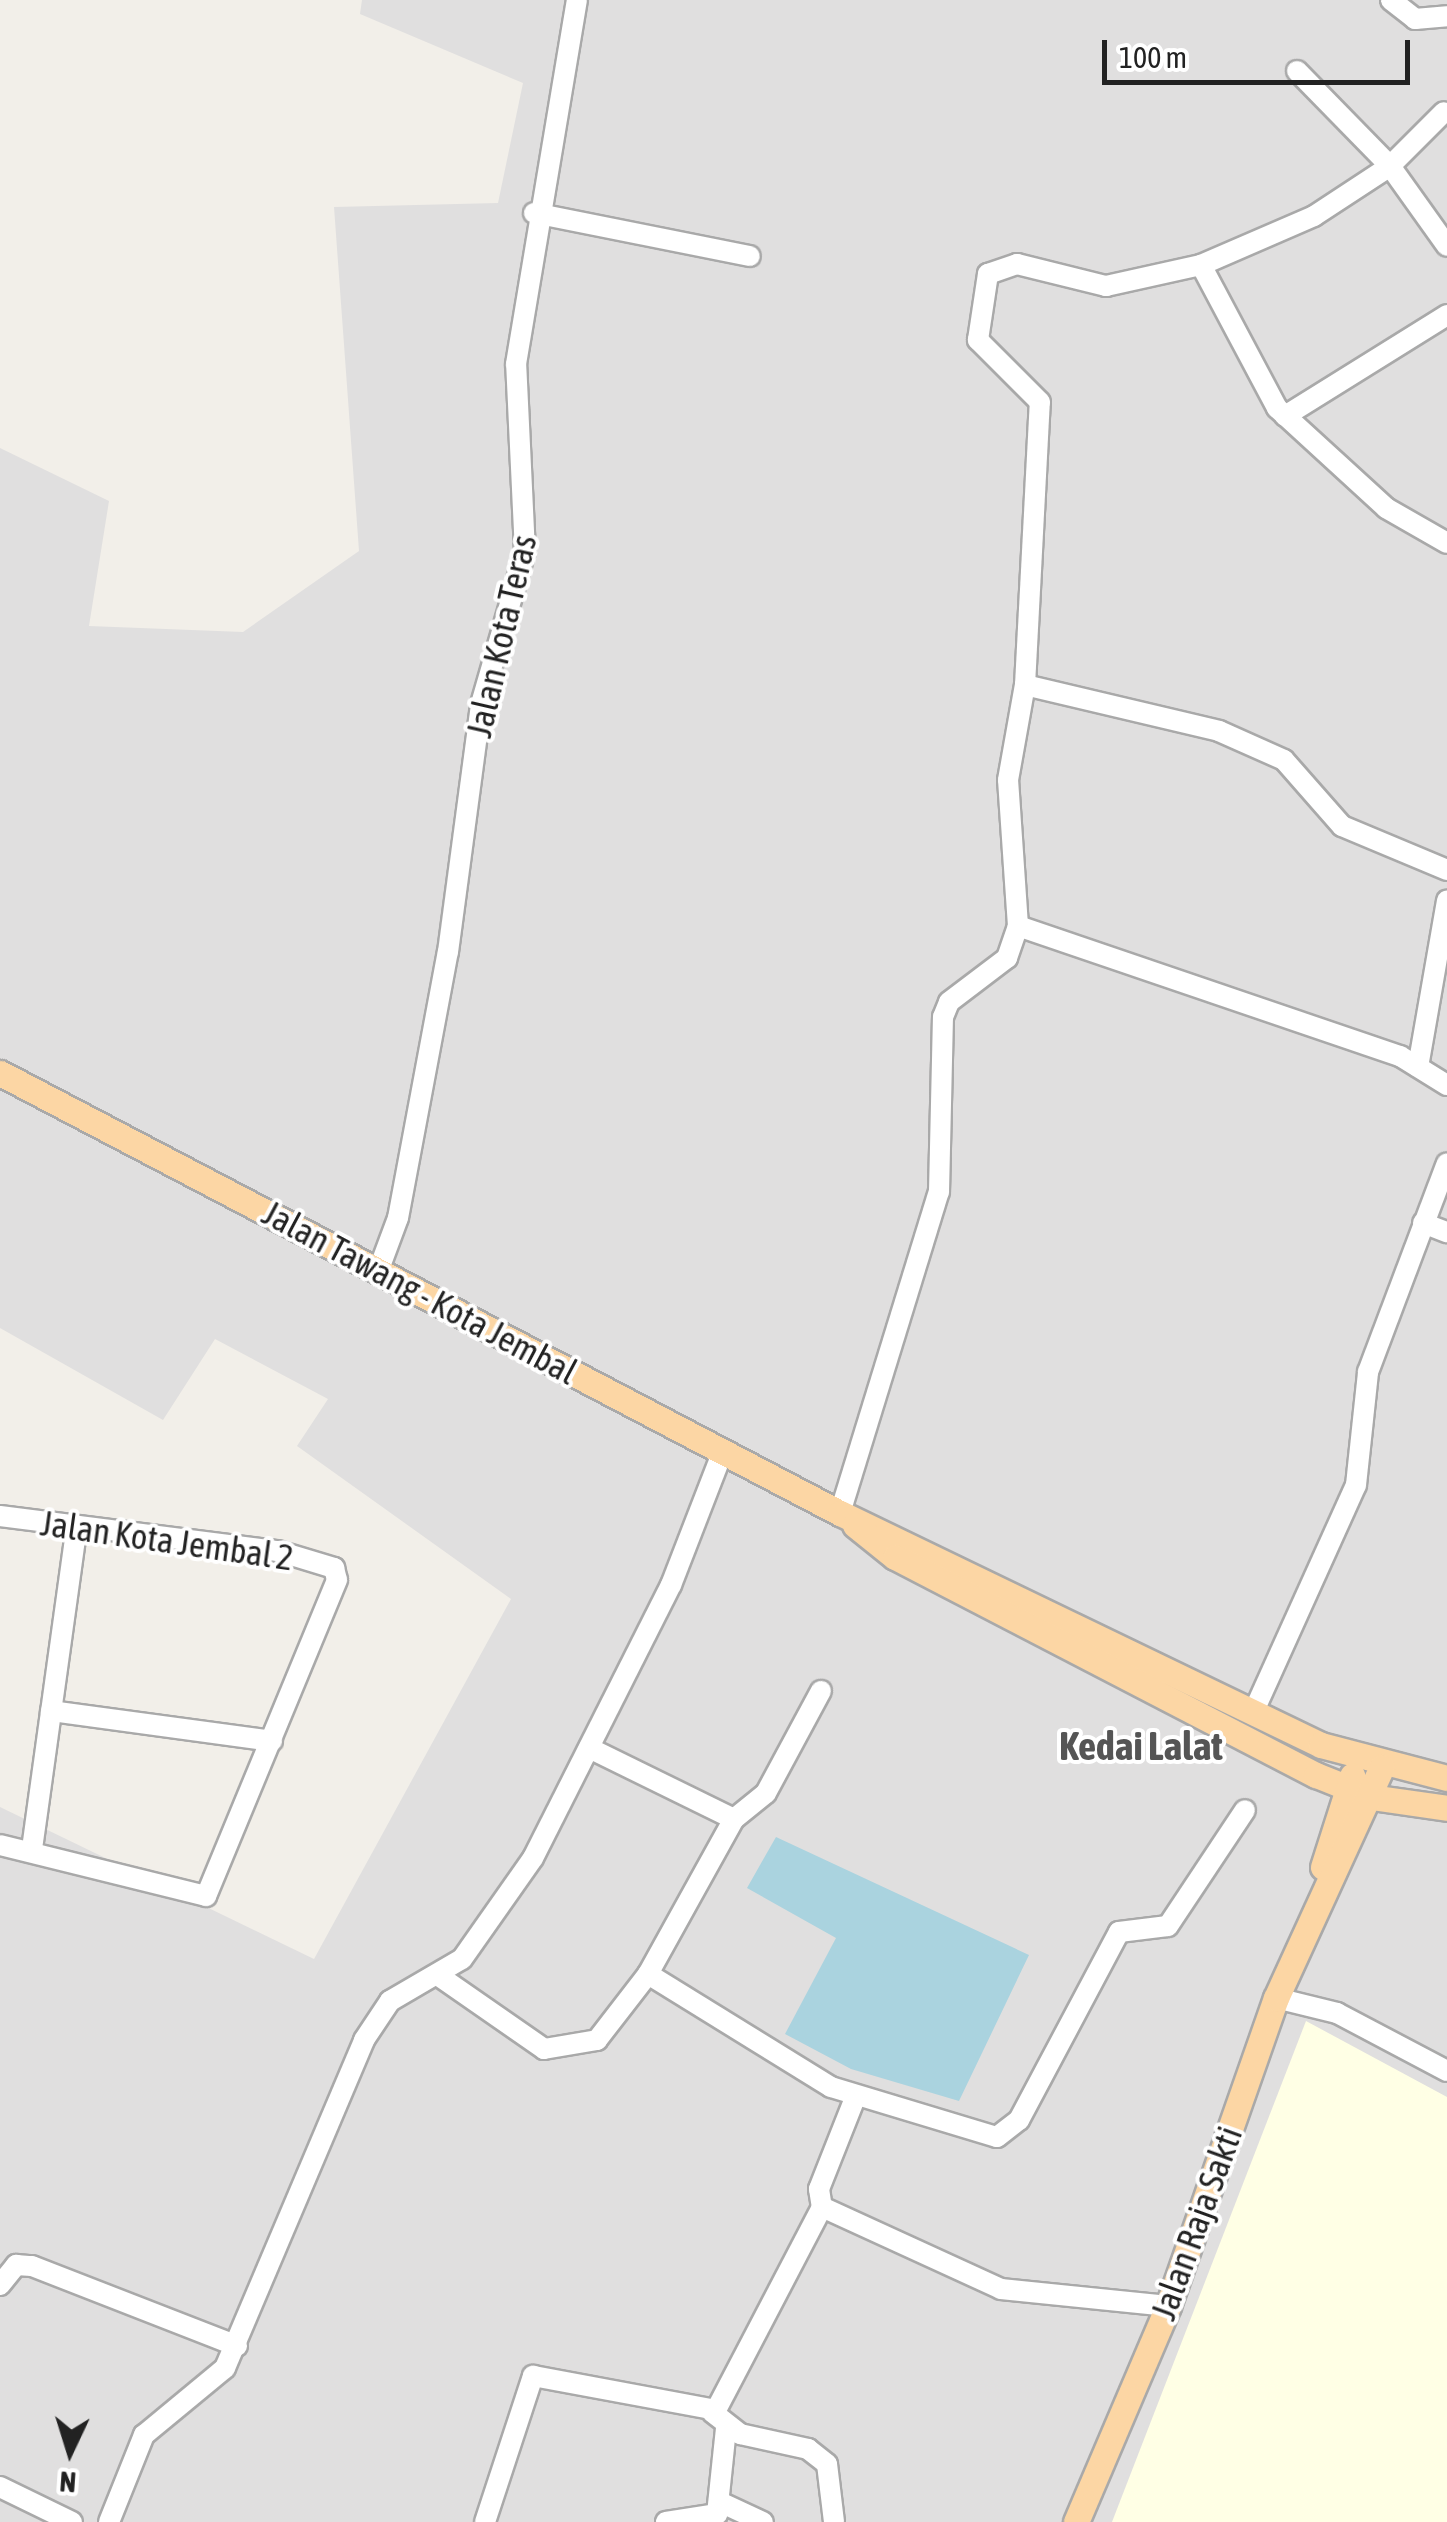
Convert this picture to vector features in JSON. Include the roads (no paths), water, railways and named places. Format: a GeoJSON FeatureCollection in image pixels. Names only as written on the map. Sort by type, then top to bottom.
{"type":"FeatureCollection","features":[{"type":"Feature","properties":{"kind":"main road","name":"Jalan Tawang - Kota Jembal"},"geometry":{"type":"LineString","coordinates":[[0,1073],[840,1512],[1253,1713],[1370,1763],[1447,1778]]}},
{"type":"Feature","properties":{"kind":"main road","name":"Jalan Tawang - Kota Jembal"},"geometry":{"type":"LineString","coordinates":[[840,1512],[894,1557],[1316,1775],[1360,1793],[1447,1808]]}},
{"type":"Feature","properties":{"kind":"main road","name":"Jalan Raja Sakti"},"geometry":{"type":"LineString","coordinates":[[1076,2522],[1168,2306],[1276,1998],[1370,1763]]}},
{"type":"Feature","properties":{"kind":"main road"},"geometry":{"type":"LineString","coordinates":[[1316,1775],[1336,1850],[1414,1805]]}},
{"type":"Feature","properties":{"kind":"street","name":"Jalan Kota Teras"},"geometry":{"type":"LineString","coordinates":[[378,1269],[398,1218],[448,952],[481,704],[525,552],[516,364],[534,213],[576,0]]}},
{"type":"Feature","properties":{"kind":"street"},"geometry":{"type":"LineString","coordinates":[[1391,0],[1414,18],[1447,16]]}},
{"type":"Feature","properties":{"kind":"street"},"geometry":{"type":"LineString","coordinates":[[1298,72],[1390,166],[1447,246]]}},
{"type":"Feature","properties":{"kind":"street"},"geometry":{"type":"LineString","coordinates":[[840,1512],[938,1192],[943,1017],[949,1002],[1007,958],[1018,926],[1008,780],[1025,685],[1040,402],[978,340],[988,274],[1018,264],[1106,286],[1201,265],[1314,216],[1390,166],[1444,112]]}},
{"type":"Feature","properties":{"kind":"street"},"geometry":{"type":"LineString","coordinates":[[534,213],[750,256]]}},
{"type":"Feature","properties":{"kind":"street"},"geometry":{"type":"LineString","coordinates":[[1201,265],[1285,416],[1386,508],[1447,543]]}},
{"type":"Feature","properties":{"kind":"street"},"geometry":{"type":"LineString","coordinates":[[1285,416],[1447,315]]}},
{"type":"Feature","properties":{"kind":"street"},"geometry":{"type":"LineString","coordinates":[[1025,685],[1219,731],[1284,760],[1342,826],[1447,870]]}},
{"type":"Feature","properties":{"kind":"street"},"geometry":{"type":"LineString","coordinates":[[1418,1067],[1447,900]]}},
{"type":"Feature","properties":{"kind":"street"},"geometry":{"type":"LineString","coordinates":[[1018,926],[1418,1067],[1447,1085]]}},
{"type":"Feature","properties":{"kind":"street"},"geometry":{"type":"LineString","coordinates":[[1253,1713],[1356,1485],[1368,1372],[1447,1163]]}},
{"type":"Feature","properties":{"kind":"street"},"geometry":{"type":"LineString","coordinates":[[1422,1223],[1447,1232]]}},
{"type":"Feature","properties":{"kind":"street"},"geometry":{"type":"LineString","coordinates":[[109,2522],[144,2436],[210,2388],[237,2346],[364,2040],[390,2001],[439,1976],[484,1934],[589,1748],[671,1586],[722,1451]]}},
{"type":"Feature","properties":{"kind":"street","name":"Jalan Kota Jembal 2"},"geometry":{"type":"LineString","coordinates":[[0,1516],[278,1551],[334,1568],[334,1592],[272,1740]]}},
{"type":"Feature","properties":{"kind":"street"},"geometry":{"type":"LineString","coordinates":[[32,1849],[76,1526]]}},
{"type":"Feature","properties":{"kind":"street"},"geometry":{"type":"LineString","coordinates":[[439,1976],[518,2036],[561,2052],[597,2040],[648,1974],[734,1819],[766,1793],[821,1691]]}},
{"type":"Feature","properties":{"kind":"street"},"geometry":{"type":"LineString","coordinates":[[0,1845],[32,1849],[206,1896],[272,1740],[51,1711]]}},
{"type":"Feature","properties":{"kind":"street"},"geometry":{"type":"LineString","coordinates":[[589,1748],[734,1819]]}},
{"type":"Feature","properties":{"kind":"street"},"geometry":{"type":"LineString","coordinates":[[648,1974],[855,2098],[985,2135],[1008,2132],[1119,1932],[1168,1926],[1244,1810]]}},
{"type":"Feature","properties":{"kind":"street"},"geometry":{"type":"LineString","coordinates":[[1276,1998],[1336,2013],[1447,2071]]}},
{"type":"Feature","properties":{"kind":"street"},"geometry":{"type":"LineString","coordinates":[[722,2503],[719,2420],[822,2207],[819,2190],[855,2098]]}},
{"type":"Feature","properties":{"kind":"street"},"geometry":{"type":"LineString","coordinates":[[822,2207],[1001,2289],[1168,2306]]}},
{"type":"Feature","properties":{"kind":"street"},"geometry":{"type":"LineString","coordinates":[[0,2285],[16,2265],[32,2266],[237,2346]]}},
{"type":"Feature","properties":{"kind":"street"},"geometry":{"type":"LineString","coordinates":[[484,2522],[533,2376],[719,2420],[808,2449],[827,2464],[834,2522]]}},
{"type":"Feature","properties":{"kind":"street"},"geometry":{"type":"LineString","coordinates":[[0,2487],[72,2522]]}},
{"type":"Feature","properties":{"kind":"street"},"geometry":{"type":"LineString","coordinates":[[666,2522],[704,2519],[722,2503]]}},
{"type":"Feature","properties":{"kind":"street"},"geometry":{"type":"LineString","coordinates":[[722,2503],[763,2522]]}},
{"type":"Feature","properties":{"kind":"water"},"geometry":{"type":"Polygon","coordinates":[[[776,1837],[1029,1955],[959,2101],[851,2069],[785,2034],[836,1938],[747,1888],[776,1837]]]}},
{"type":"Feature","properties":{"kind":"district","name":"Kedai Lalat"},"geometry":{"type":"Point","coordinates":[1141,1746]}}]}
